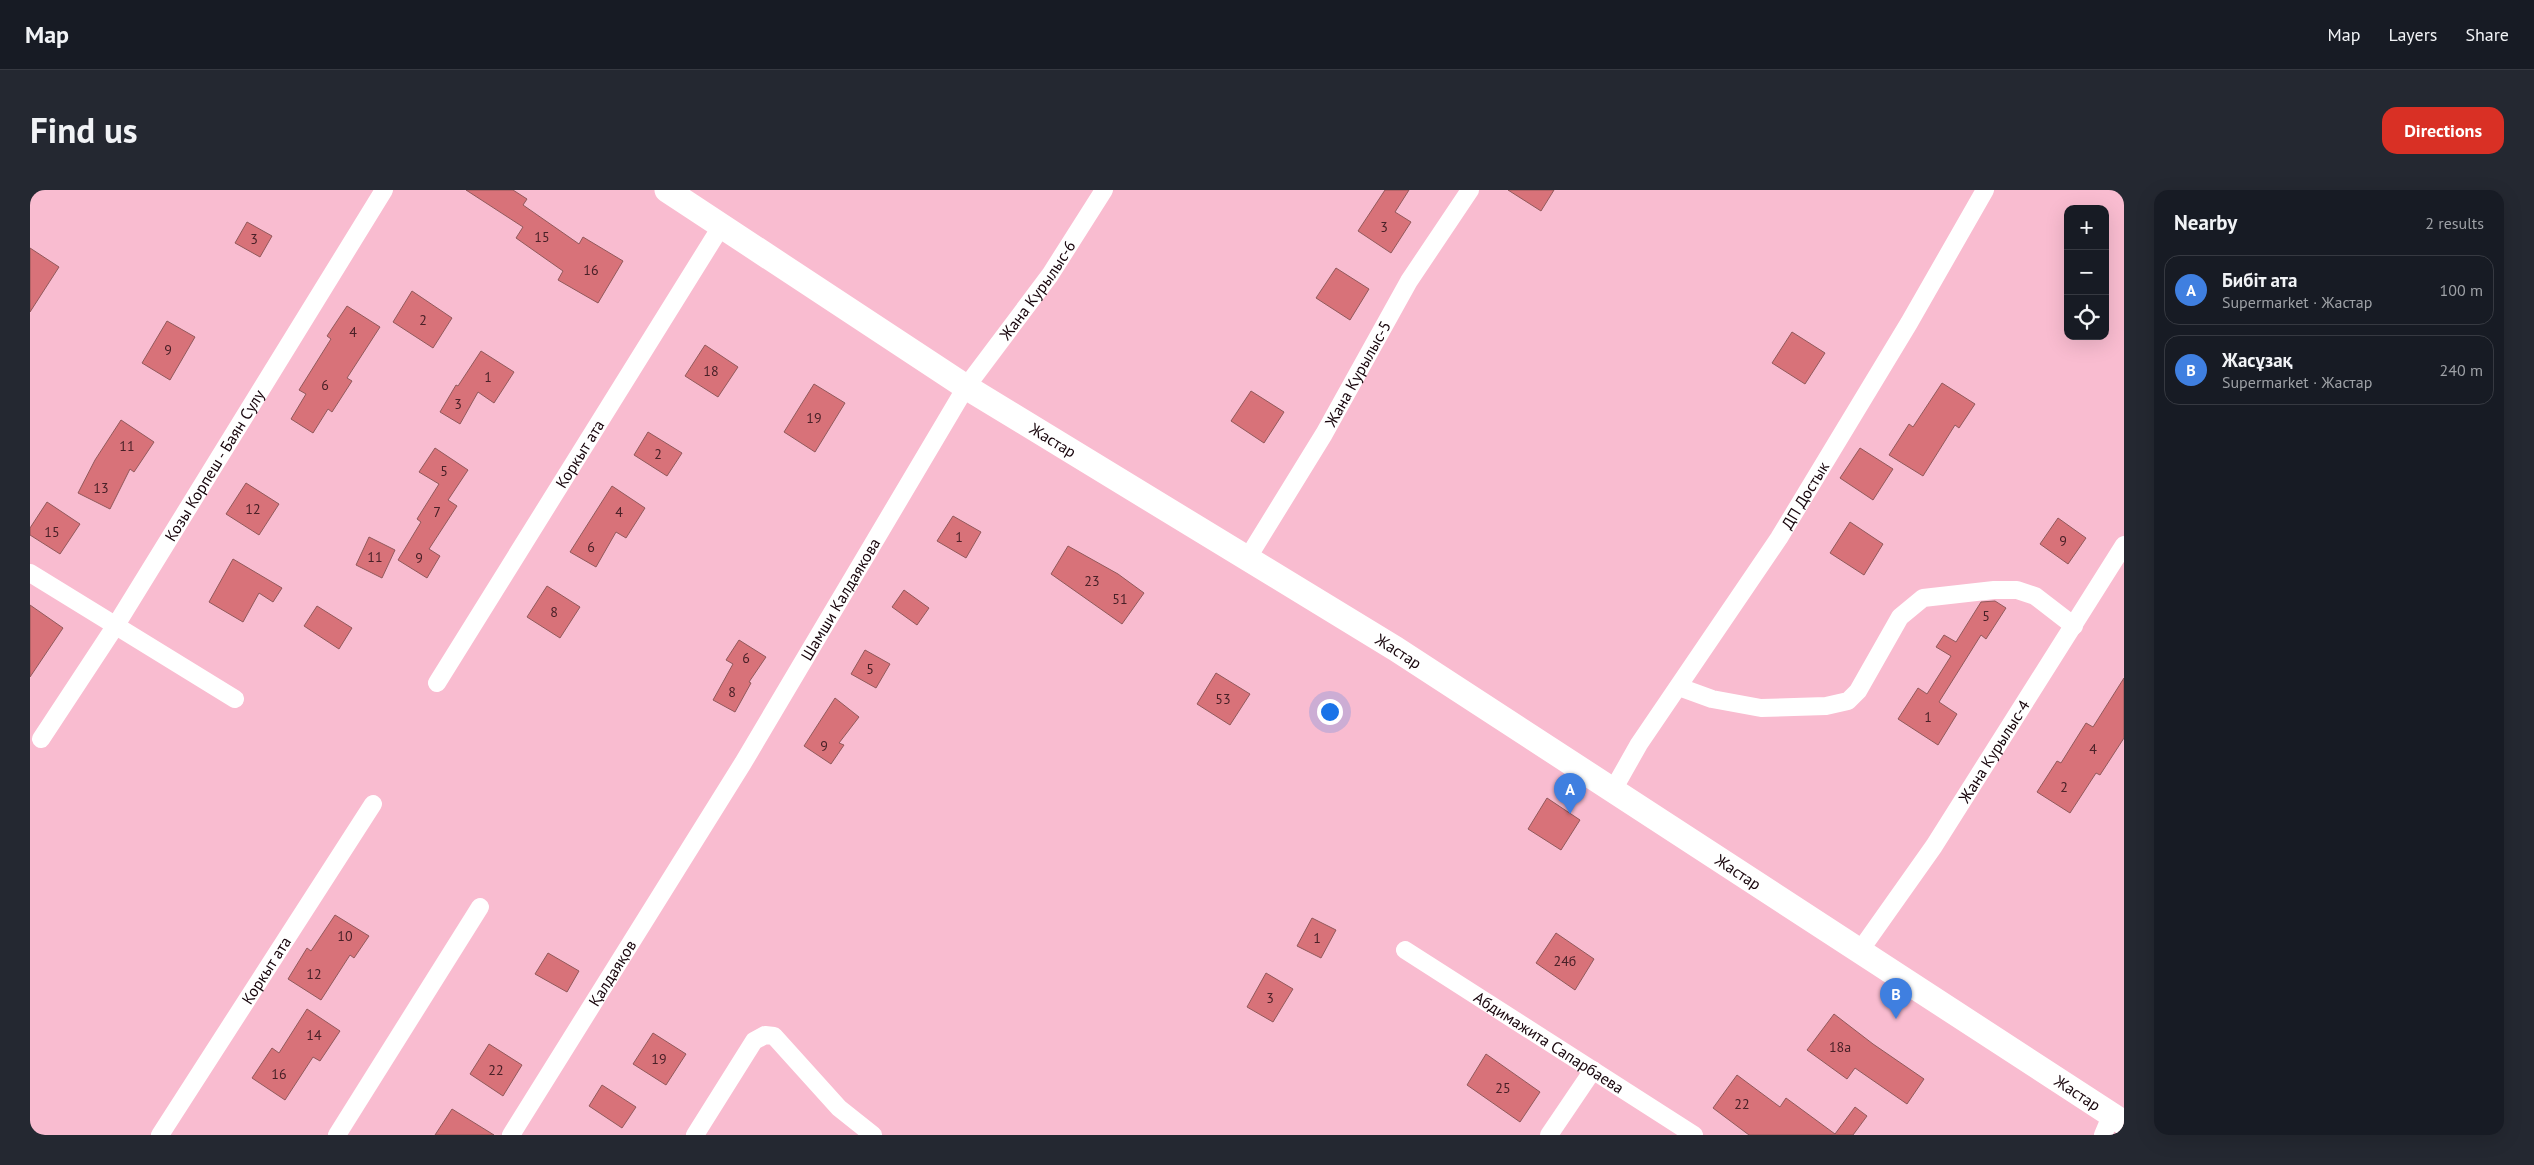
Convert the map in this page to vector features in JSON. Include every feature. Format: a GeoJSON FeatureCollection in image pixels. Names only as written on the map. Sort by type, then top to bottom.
{"type":"FeatureCollection","features":[{"type":"Feature","properties":{"kind":"street","name":"Козы Корпеш - Баян Сулу"},"geometry":{"type":"LineString","coordinates":[[41,739],[116,625],[384,190]]}},
{"type":"Feature","properties":{"kind":"street","name":"Жастар"},"geometry":{"type":"LineString","coordinates":[[667,190],[966,387],[1396,649],[1859,952],[2113,1125]]}},
{"type":"Feature","properties":{"kind":"street","name":"Жана Курылыс-6"},"geometry":{"type":"LineString","coordinates":[[966,387],[1050,275],[1104,190]]}},
{"type":"Feature","properties":{"kind":"street","name":"Жана Курылыс-5"},"geometry":{"type":"LineString","coordinates":[[1247,559],[1324,434],[1409,281],[1470,190]]}},
{"type":"Feature","properties":{"kind":"street","name":"ДП Достык"},"geometry":{"type":"LineString","coordinates":[[1613,790],[1639,744],[1779,538],[1909,323],[1985,190]]}},
{"type":"Feature","properties":{"kind":"street","name":"Коркыт ата"},"geometry":{"type":"LineString","coordinates":[[437,683],[722,225]]}},
{"type":"Feature","properties":{"kind":"street","name":"Шамши Калдаякова"},"geometry":{"type":"LineString","coordinates":[[713,811],[797,675],[966,387]]}},
{"type":"Feature","properties":{"kind":"street","name":"Жана Курылыс-4"},"geometry":{"type":"LineString","coordinates":[[1859,952],[1934,846],[2124,545]]}},
{"type":"Feature","properties":{"kind":"street"},"geometry":{"type":"LineString","coordinates":[[30,573],[235,699]]}},
{"type":"Feature","properties":{"kind":"street"},"geometry":{"type":"LineString","coordinates":[[1679,687],[1712,699],[1761,708],[1826,706],[1848,701],[1858,692],[1900,617],[1923,598],[1994,590],[2017,590],[2035,596],[2074,626]]}},
{"type":"Feature","properties":{"kind":"street","name":"Коркыт ата"},"geometry":{"type":"LineString","coordinates":[[160,1135],[373,804]]}},
{"type":"Feature","properties":{"kind":"street","name":"Қалдаяқов"},"geometry":{"type":"LineString","coordinates":[[511,1135],[713,811]]}},
{"type":"Feature","properties":{"kind":"street"},"geometry":{"type":"LineString","coordinates":[[337,1135],[480,907]]}},
{"type":"Feature","properties":{"kind":"street","name":"Абдимажита Сапарбаева"},"geometry":{"type":"LineString","coordinates":[[1405,950],[1694,1135]]}},
{"type":"Feature","properties":{"kind":"street"},"geometry":{"type":"LineString","coordinates":[[695,1135],[754,1041],[765,1035],[774,1036],[839,1108],[873,1135]]}},
{"type":"Feature","properties":{"kind":"street"},"geometry":{"type":"LineString","coordinates":[[1549,1135],[1593,1070]]}},
{"type":"Feature","properties":{"kind":"building"},"geometry":{"type":"Polygon","coordinates":[[[466,190],[513,190],[527,199],[523,205],[579,244],[583,237],[623,261],[598,303],[558,280],[563,271],[516,238],[523,227],[466,190]]]}},
{"type":"Feature","properties":{"kind":"building"},"geometry":{"type":"Polygon","coordinates":[[[1385,190],[1409,190],[1395,212],[1411,222],[1391,253],[1358,231],[1385,190]]]}},
{"type":"Feature","properties":{"kind":"building"},"geometry":{"type":"Polygon","coordinates":[[[1508,190],[1554,190],[1541,211],[1508,190]]]}},
{"type":"Feature","properties":{"kind":"building"},"geometry":{"type":"Polygon","coordinates":[[[247,222],[272,236],[260,257],[235,243],[247,222]]]}},
{"type":"Feature","properties":{"kind":"building"},"geometry":{"type":"Polygon","coordinates":[[[30,248],[59,267],[30,312],[30,248]]]}},
{"type":"Feature","properties":{"kind":"building"},"geometry":{"type":"Polygon","coordinates":[[[1336,268],[1369,289],[1350,320],[1316,298],[1336,268]]]}},
{"type":"Feature","properties":{"kind":"building"},"geometry":{"type":"Polygon","coordinates":[[[412,291],[452,318],[433,348],[393,322],[412,291]]]}},
{"type":"Feature","properties":{"kind":"building"},"geometry":{"type":"Polygon","coordinates":[[[347,306],[380,327],[347,378],[352,381],[332,412],[328,409],[313,433],[291,419],[306,394],[299,390],[331,339],[327,336],[347,306]]]}},
{"type":"Feature","properties":{"kind":"building"},"geometry":{"type":"Polygon","coordinates":[[[167,321],[195,337],[170,380],[142,363],[167,321]]]}},
{"type":"Feature","properties":{"kind":"building"},"geometry":{"type":"Polygon","coordinates":[[[1792,332],[1825,353],[1805,384],[1772,363],[1792,332]]]}},
{"type":"Feature","properties":{"kind":"building"},"geometry":{"type":"Polygon","coordinates":[[[705,345],[738,367],[718,397],[685,376],[705,345]]]}},
{"type":"Feature","properties":{"kind":"building"},"geometry":{"type":"Polygon","coordinates":[[[481,351],[514,372],[494,403],[478,392],[460,424],[440,412],[456,385],[458,386],[481,351]]]}},
{"type":"Feature","properties":{"kind":"building"},"geometry":{"type":"Polygon","coordinates":[[[1942,383],[1975,404],[1959,428],[1955,425],[1923,476],[1889,455],[1909,424],[1913,427],[1942,383]]]}},
{"type":"Feature","properties":{"kind":"building"},"geometry":{"type":"Polygon","coordinates":[[[814,384],[845,403],[815,452],[784,432],[814,384]]]}},
{"type":"Feature","properties":{"kind":"building"},"geometry":{"type":"Polygon","coordinates":[[[1251,391],[1284,412],[1264,443],[1231,421],[1251,391]]]}},
{"type":"Feature","properties":{"kind":"building"},"geometry":{"type":"Polygon","coordinates":[[[121,420],[154,442],[134,472],[130,469],[110,509],[78,493],[95,460],[121,420]]]}},
{"type":"Feature","properties":{"kind":"building"},"geometry":{"type":"Polygon","coordinates":[[[648,432],[682,453],[667,476],[634,455],[648,432]]]}},
{"type":"Feature","properties":{"kind":"building"},"geometry":{"type":"Polygon","coordinates":[[[435,448],[468,470],[448,500],[457,506],[429,549],[440,556],[427,578],[398,560],[421,522],[417,519],[439,484],[419,472],[435,448]]]}},
{"type":"Feature","properties":{"kind":"building"},"geometry":{"type":"Polygon","coordinates":[[[1860,448],[1893,469],[1873,500],[1840,478],[1860,448]]]}},
{"type":"Feature","properties":{"kind":"building"},"geometry":{"type":"Polygon","coordinates":[[[246,483],[279,504],[259,535],[226,514],[246,483]]]}},
{"type":"Feature","properties":{"kind":"building"},"geometry":{"type":"Polygon","coordinates":[[[612,486],[645,508],[626,538],[616,532],[596,567],[570,552],[612,486]]]}},
{"type":"Feature","properties":{"kind":"building"},"geometry":{"type":"Polygon","coordinates":[[[47,502],[80,524],[60,554],[30,535],[30,528],[47,502]]]}},
{"type":"Feature","properties":{"kind":"building"},"geometry":{"type":"Polygon","coordinates":[[[953,516],[981,532],[966,558],[937,541],[953,516]]]}},
{"type":"Feature","properties":{"kind":"building"},"geometry":{"type":"Polygon","coordinates":[[[2058,518],[2086,538],[2068,564],[2040,544],[2058,518]]]}},
{"type":"Feature","properties":{"kind":"building"},"geometry":{"type":"Polygon","coordinates":[[[1850,522],[1883,544],[1864,575],[1830,553],[1850,522]]]}},
{"type":"Feature","properties":{"kind":"building"},"geometry":{"type":"Polygon","coordinates":[[[369,537],[395,550],[382,578],[356,565],[369,537]]]}},
{"type":"Feature","properties":{"kind":"building"},"geometry":{"type":"Polygon","coordinates":[[[1068,546],[1118,574],[1144,593],[1122,624],[1051,574],[1068,546]]]}},
{"type":"Feature","properties":{"kind":"building"},"geometry":{"type":"Polygon","coordinates":[[[233,559],[282,588],[273,602],[259,593],[243,622],[209,602],[233,559]]]}},
{"type":"Feature","properties":{"kind":"building"},"geometry":{"type":"Polygon","coordinates":[[[547,586],[580,607],[560,638],[527,617],[547,586]]]}},
{"type":"Feature","properties":{"kind":"building"},"geometry":{"type":"Polygon","coordinates":[[[904,590],[929,608],[917,625],[892,607],[904,590]]]}},
{"type":"Feature","properties":{"kind":"building"},"geometry":{"type":"Polygon","coordinates":[[[1995,601],[2006,608],[1986,639],[1981,635],[1939,702],[1957,714],[1938,745],[1898,719],[1918,688],[1927,694],[1951,656],[1936,647],[1944,635],[1956,642],[1981,602],[1995,601]]]}},
{"type":"Feature","properties":{"kind":"building"},"geometry":{"type":"Polygon","coordinates":[[[30,605],[63,628],[30,677],[30,605]]]}},
{"type":"Feature","properties":{"kind":"building"},"geometry":{"type":"Polygon","coordinates":[[[317,606],[352,628],[339,649],[304,626],[317,606]]]}},
{"type":"Feature","properties":{"kind":"building"},"geometry":{"type":"Polygon","coordinates":[[[739,640],[766,657],[749,682],[751,683],[735,712],[713,700],[733,664],[726,660],[739,640]]]}},
{"type":"Feature","properties":{"kind":"building"},"geometry":{"type":"Polygon","coordinates":[[[865,650],[890,664],[876,688],[851,674],[865,650]]]}},
{"type":"Feature","properties":{"kind":"building"},"geometry":{"type":"Polygon","coordinates":[[[1216,673],[1250,694],[1230,725],[1197,704],[1216,673]]]}},
{"type":"Feature","properties":{"kind":"building"},"geometry":{"type":"Polygon","coordinates":[[[2124,678],[2124,738],[2100,775],[2096,773],[2070,813],[2037,792],[2057,761],[2061,763],[2086,723],[2093,727],[2124,678]]]}},
{"type":"Feature","properties":{"kind":"building"},"geometry":{"type":"Polygon","coordinates":[[[835,698],[859,717],[839,743],[844,745],[831,764],[804,746],[835,698]]]}},
{"type":"Feature","properties":{"kind":"building"},"geometry":{"type":"Polygon","coordinates":[[[1547,798],[1580,820],[1561,850],[1528,829],[1547,798]]]}},
{"type":"Feature","properties":{"kind":"building"},"geometry":{"type":"Polygon","coordinates":[[[335,915],[369,936],[354,958],[350,955],[321,1000],[288,979],[307,948],[311,951],[335,915]]]}},
{"type":"Feature","properties":{"kind":"building"},"geometry":{"type":"Polygon","coordinates":[[[1312,918],[1336,930],[1321,958],[1297,946],[1312,918]]]}},
{"type":"Feature","properties":{"kind":"building"},"geometry":{"type":"Polygon","coordinates":[[[1556,933],[1594,959],[1575,990],[1536,963],[1556,933]]]}},
{"type":"Feature","properties":{"kind":"building"},"geometry":{"type":"Polygon","coordinates":[[[548,953],[579,971],[567,992],[535,974],[548,953]]]}},
{"type":"Feature","properties":{"kind":"building"},"geometry":{"type":"Polygon","coordinates":[[[1266,973],[1293,989],[1273,1022],[1247,1007],[1266,973]]]}},
{"type":"Feature","properties":{"kind":"building"},"geometry":{"type":"Polygon","coordinates":[[[307,1009],[340,1031],[320,1061],[313,1057],[285,1100],[252,1078],[272,1048],[279,1053],[307,1009]]]}},
{"type":"Feature","properties":{"kind":"building"},"geometry":{"type":"Polygon","coordinates":[[[1834,1014],[1924,1079],[1907,1104],[1855,1068],[1847,1079],[1807,1050],[1834,1014]]]}},
{"type":"Feature","properties":{"kind":"building"},"geometry":{"type":"Polygon","coordinates":[[[653,1033],[686,1054],[666,1085],[633,1064],[653,1033]]]}},
{"type":"Feature","properties":{"kind":"building"},"geometry":{"type":"Polygon","coordinates":[[[489,1044],[522,1065],[503,1096],[470,1074],[489,1044]]]}},
{"type":"Feature","properties":{"kind":"building"},"geometry":{"type":"Polygon","coordinates":[[[1486,1054],[1540,1092],[1520,1122],[1467,1085],[1486,1054]]]}},
{"type":"Feature","properties":{"kind":"building"},"geometry":{"type":"Polygon","coordinates":[[[1737,1075],[1780,1107],[1786,1098],[1835,1134],[1855,1107],[1867,1116],[1853,1135],[1749,1135],[1713,1108],[1737,1075]]]}},
{"type":"Feature","properties":{"kind":"building"},"geometry":{"type":"Polygon","coordinates":[[[602,1085],[636,1107],[622,1128],[589,1106],[602,1085]]]}},
{"type":"Feature","properties":{"kind":"building"},"geometry":{"type":"Polygon","coordinates":[[[452,1109],[494,1135],[435,1135],[452,1109]]]}},
{"type":"Feature","properties":{"kind":"place","name":"Бибіт ата"},"geometry":{"type":"Point","coordinates":[1570,814]}},
{"type":"Feature","properties":{"kind":"place","name":"Жасұзақ"},"geometry":{"type":"Point","coordinates":[1896,1019]}}]}
